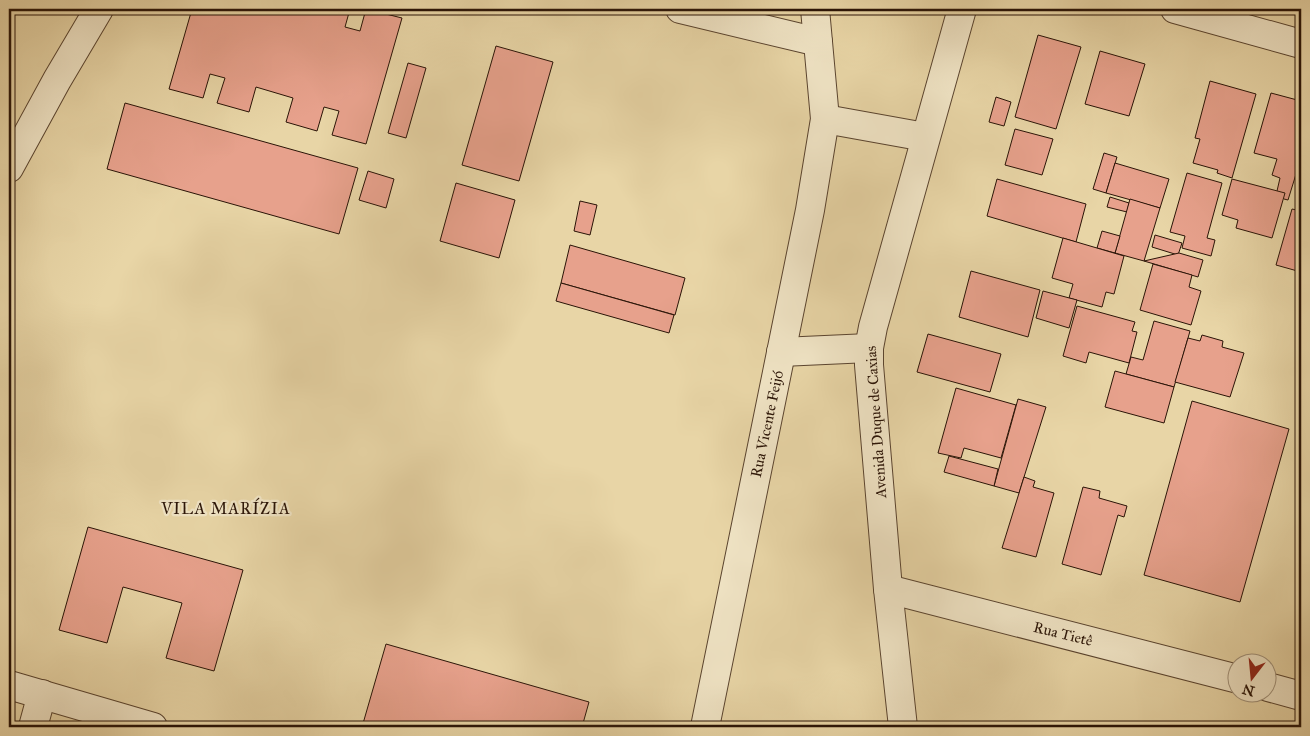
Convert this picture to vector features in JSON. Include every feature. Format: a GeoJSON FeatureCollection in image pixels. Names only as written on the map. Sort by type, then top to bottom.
{"type":"FeatureCollection","features":[{"type":"Feature","properties":{"kind":"street"},"geometry":{"type":"LineString","coordinates":[[9,168],[99,9]]}},
{"type":"Feature","properties":{"kind":"street"},"geometry":{"type":"LineString","coordinates":[[680,9],[818,42]]}},
{"type":"Feature","properties":{"kind":"street","name":"Rua Vicente Feijó"},"geometry":{"type":"LineString","coordinates":[[704,727],[782,352],[810,210],[825,119],[815,9]]}},
{"type":"Feature","properties":{"kind":"street","name":"Avenida Duque de Caxias"},"geometry":{"type":"LineString","coordinates":[[903,727],[888,589],[869,348],[873,327],[962,9]]}},
{"type":"Feature","properties":{"kind":"street"},"geometry":{"type":"LineString","coordinates":[[1175,9],[1301,44]]}},
{"type":"Feature","properties":{"kind":"street"},"geometry":{"type":"LineString","coordinates":[[825,119],[926,137]]}},
{"type":"Feature","properties":{"kind":"street"},"geometry":{"type":"LineString","coordinates":[[782,352],[869,348]]}},
{"type":"Feature","properties":{"kind":"street","name":"Rua Tietê"},"geometry":{"type":"LineString","coordinates":[[888,589],[1228,676]]}},
{"type":"Feature","properties":{"kind":"street"},"geometry":{"type":"LineString","coordinates":[[9,685],[154,727]]}},
{"type":"Feature","properties":{"kind":"street"},"geometry":{"type":"LineString","coordinates":[[1278,690],[1301,696]]}},
{"type":"Feature","properties":{"kind":"street"},"geometry":{"type":"LineString","coordinates":[[33,727],[42,694]]}},
{"type":"Feature","properties":{"kind":"building"},"geometry":{"type":"Polygon","coordinates":[[[192,9],[350,9],[345,27],[360,31],[366,9],[402,18],[366,144],[332,135],[339,111],[324,107],[317,131],[286,122],[293,98],[256,87],[249,112],[217,103],[225,78],[210,74],[203,98],[169,89],[192,9]]]}},
{"type":"Feature","properties":{"kind":"building"},"geometry":{"type":"Polygon","coordinates":[[[1038,35],[1081,47],[1056,129],[1015,117],[1038,35]]]}},
{"type":"Feature","properties":{"kind":"building"},"geometry":{"type":"Polygon","coordinates":[[[496,46],[553,62],[519,181],[462,165],[496,46]]]}},
{"type":"Feature","properties":{"kind":"building"},"geometry":{"type":"Polygon","coordinates":[[[1100,51],[1145,64],[1129,116],[1085,104],[1100,51]]]}},
{"type":"Feature","properties":{"kind":"building"},"geometry":{"type":"Polygon","coordinates":[[[408,63],[426,68],[406,138],[388,133],[408,63]]]}},
{"type":"Feature","properties":{"kind":"building"},"geometry":{"type":"Polygon","coordinates":[[[1210,81],[1256,94],[1232,178],[1217,173],[1218,170],[1193,163],[1200,139],[1195,138],[1210,81]]]}},
{"type":"Feature","properties":{"kind":"building"},"geometry":{"type":"Polygon","coordinates":[[[1271,93],[1301,101],[1301,137],[1296,156],[1301,158],[1288,200],[1284,199],[1277,191],[1280,178],[1272,175],[1277,159],[1254,153],[1271,93]]]}},
{"type":"Feature","properties":{"kind":"building"},"geometry":{"type":"Polygon","coordinates":[[[996,97],[1011,102],[1004,126],[989,122],[996,97]]]}},
{"type":"Feature","properties":{"kind":"building"},"geometry":{"type":"Polygon","coordinates":[[[125,103],[358,168],[339,234],[107,169],[125,103]]]}},
{"type":"Feature","properties":{"kind":"building"},"geometry":{"type":"Polygon","coordinates":[[[1015,129],[1053,139],[1042,175],[1005,165],[1015,129]]]}},
{"type":"Feature","properties":{"kind":"building"},"geometry":{"type":"Polygon","coordinates":[[[1104,153],[1117,157],[1106,193],[1093,189],[1104,153]]]}},
{"type":"Feature","properties":{"kind":"building"},"geometry":{"type":"Polygon","coordinates":[[[1115,163],[1169,179],[1160,208],[1106,193],[1115,163]]]}},
{"type":"Feature","properties":{"kind":"building"},"geometry":{"type":"Polygon","coordinates":[[[368,171],[394,179],[386,208],[359,200],[368,171]]]}},
{"type":"Feature","properties":{"kind":"building"},"geometry":{"type":"Polygon","coordinates":[[[1187,173],[1222,183],[1207,238],[1215,240],[1211,256],[1182,248],[1185,236],[1170,232],[1187,173]]]}},
{"type":"Feature","properties":{"kind":"building"},"geometry":{"type":"Polygon","coordinates":[[[997,179],[1086,204],[1076,242],[987,216],[997,179]]]}},
{"type":"Feature","properties":{"kind":"building"},"geometry":{"type":"Polygon","coordinates":[[[1232,179],[1285,193],[1272,238],[1236,228],[1238,220],[1222,215],[1232,179]]]}},
{"type":"Feature","properties":{"kind":"building"},"geometry":{"type":"Polygon","coordinates":[[[456,183],[515,200],[499,258],[440,241],[456,183]]]}},
{"type":"Feature","properties":{"kind":"building"},"geometry":{"type":"Polygon","coordinates":[[[1110,197],[1129,203],[1127,212],[1107,207],[1110,197]]]}},
{"type":"Feature","properties":{"kind":"building"},"geometry":{"type":"Polygon","coordinates":[[[1130,199],[1160,208],[1144,261],[1115,253],[1130,199]]]}},
{"type":"Feature","properties":{"kind":"building"},"geometry":{"type":"Polygon","coordinates":[[[580,201],[597,205],[590,235],[574,231],[580,201]]]}},
{"type":"Feature","properties":{"kind":"building"},"geometry":{"type":"Polygon","coordinates":[[[1292,209],[1301,211],[1301,272],[1276,265],[1292,209]]]}},
{"type":"Feature","properties":{"kind":"building"},"geometry":{"type":"Polygon","coordinates":[[[1102,231],[1120,236],[1115,253],[1097,248],[1102,231]]]}},
{"type":"Feature","properties":{"kind":"building"},"geometry":{"type":"Polygon","coordinates":[[[1155,235],[1182,243],[1178,255],[1152,247],[1155,235]]]}},
{"type":"Feature","properties":{"kind":"building"},"geometry":{"type":"Polygon","coordinates":[[[1063,238],[1124,256],[1114,294],[1106,292],[1102,307],[1069,298],[1073,284],[1052,278],[1063,238]]]}},
{"type":"Feature","properties":{"kind":"building"},"geometry":{"type":"Polygon","coordinates":[[[570,245],[685,278],[675,315],[561,283],[570,245]]]}},
{"type":"Feature","properties":{"kind":"building"},"geometry":{"type":"Polygon","coordinates":[[[1179,253],[1203,260],[1198,277],[1144,261],[1179,253]]]}},
{"type":"Feature","properties":{"kind":"building"},"geometry":{"type":"Polygon","coordinates":[[[1153,264],[1192,275],[1189,287],[1201,291],[1191,325],[1140,310],[1153,264]]]}},
{"type":"Feature","properties":{"kind":"building"},"geometry":{"type":"Polygon","coordinates":[[[971,271],[1040,290],[1028,337],[959,317],[971,271]]]}},
{"type":"Feature","properties":{"kind":"building"},"geometry":{"type":"Polygon","coordinates":[[[561,283],[674,315],[669,333],[556,301],[561,283]]]}},
{"type":"Feature","properties":{"kind":"building"},"geometry":{"type":"Polygon","coordinates":[[[1043,291],[1077,300],[1069,328],[1036,318],[1043,291]]]}},
{"type":"Feature","properties":{"kind":"building"},"geometry":{"type":"Polygon","coordinates":[[[1077,306],[1135,322],[1132,331],[1137,332],[1129,363],[1089,352],[1086,363],[1063,356],[1077,306]]]}},
{"type":"Feature","properties":{"kind":"building"},"geometry":{"type":"Polygon","coordinates":[[[1154,321],[1190,331],[1174,387],[1126,374],[1131,357],[1143,360],[1154,321]]]}},
{"type":"Feature","properties":{"kind":"building"},"geometry":{"type":"Polygon","coordinates":[[[928,334],[1001,354],[990,392],[917,372],[928,334]]]}},
{"type":"Feature","properties":{"kind":"building"},"geometry":{"type":"Polygon","coordinates":[[[1202,335],[1223,341],[1222,347],[1244,353],[1230,397],[1175,382],[1188,338],[1200,341],[1202,335]]]}},
{"type":"Feature","properties":{"kind":"building"},"geometry":{"type":"Polygon","coordinates":[[[1115,371],[1174,387],[1164,423],[1105,407],[1115,371]]]}},
{"type":"Feature","properties":{"kind":"building"},"geometry":{"type":"Polygon","coordinates":[[[956,388],[1016,405],[1001,458],[964,448],[961,458],[938,453],[956,388]]]}},
{"type":"Feature","properties":{"kind":"building"},"geometry":{"type":"Polygon","coordinates":[[[1018,399],[1046,407],[1019,493],[994,486],[1018,399]]]}},
{"type":"Feature","properties":{"kind":"building"},"geometry":{"type":"Polygon","coordinates":[[[1192,401],[1289,429],[1240,602],[1144,575],[1192,401]]]}},
{"type":"Feature","properties":{"kind":"building"},"geometry":{"type":"Polygon","coordinates":[[[949,456],[998,469],[994,486],[944,472],[949,456]]]}},
{"type":"Feature","properties":{"kind":"building"},"geometry":{"type":"Polygon","coordinates":[[[1024,477],[1035,481],[1033,487],[1054,493],[1036,557],[1002,548],[1024,477]]]}},
{"type":"Feature","properties":{"kind":"building"},"geometry":{"type":"Polygon","coordinates":[[[1083,487],[1100,491],[1099,498],[1127,506],[1124,517],[1118,515],[1101,575],[1062,564],[1083,487]]]}},
{"type":"Feature","properties":{"kind":"building"},"geometry":{"type":"Polygon","coordinates":[[[88,527],[243,570],[214,671],[166,658],[182,603],[123,587],[107,643],[59,630],[88,527]]]}},
{"type":"Feature","properties":{"kind":"building"},"geometry":{"type":"Polygon","coordinates":[[[386,644],[589,702],[582,727],[362,727],[386,644]]]}},
{"type":"Feature","properties":{"kind":"district","name":"VILA MARÍZIA"},"geometry":{"type":"Point","coordinates":[226,508]}}]}
